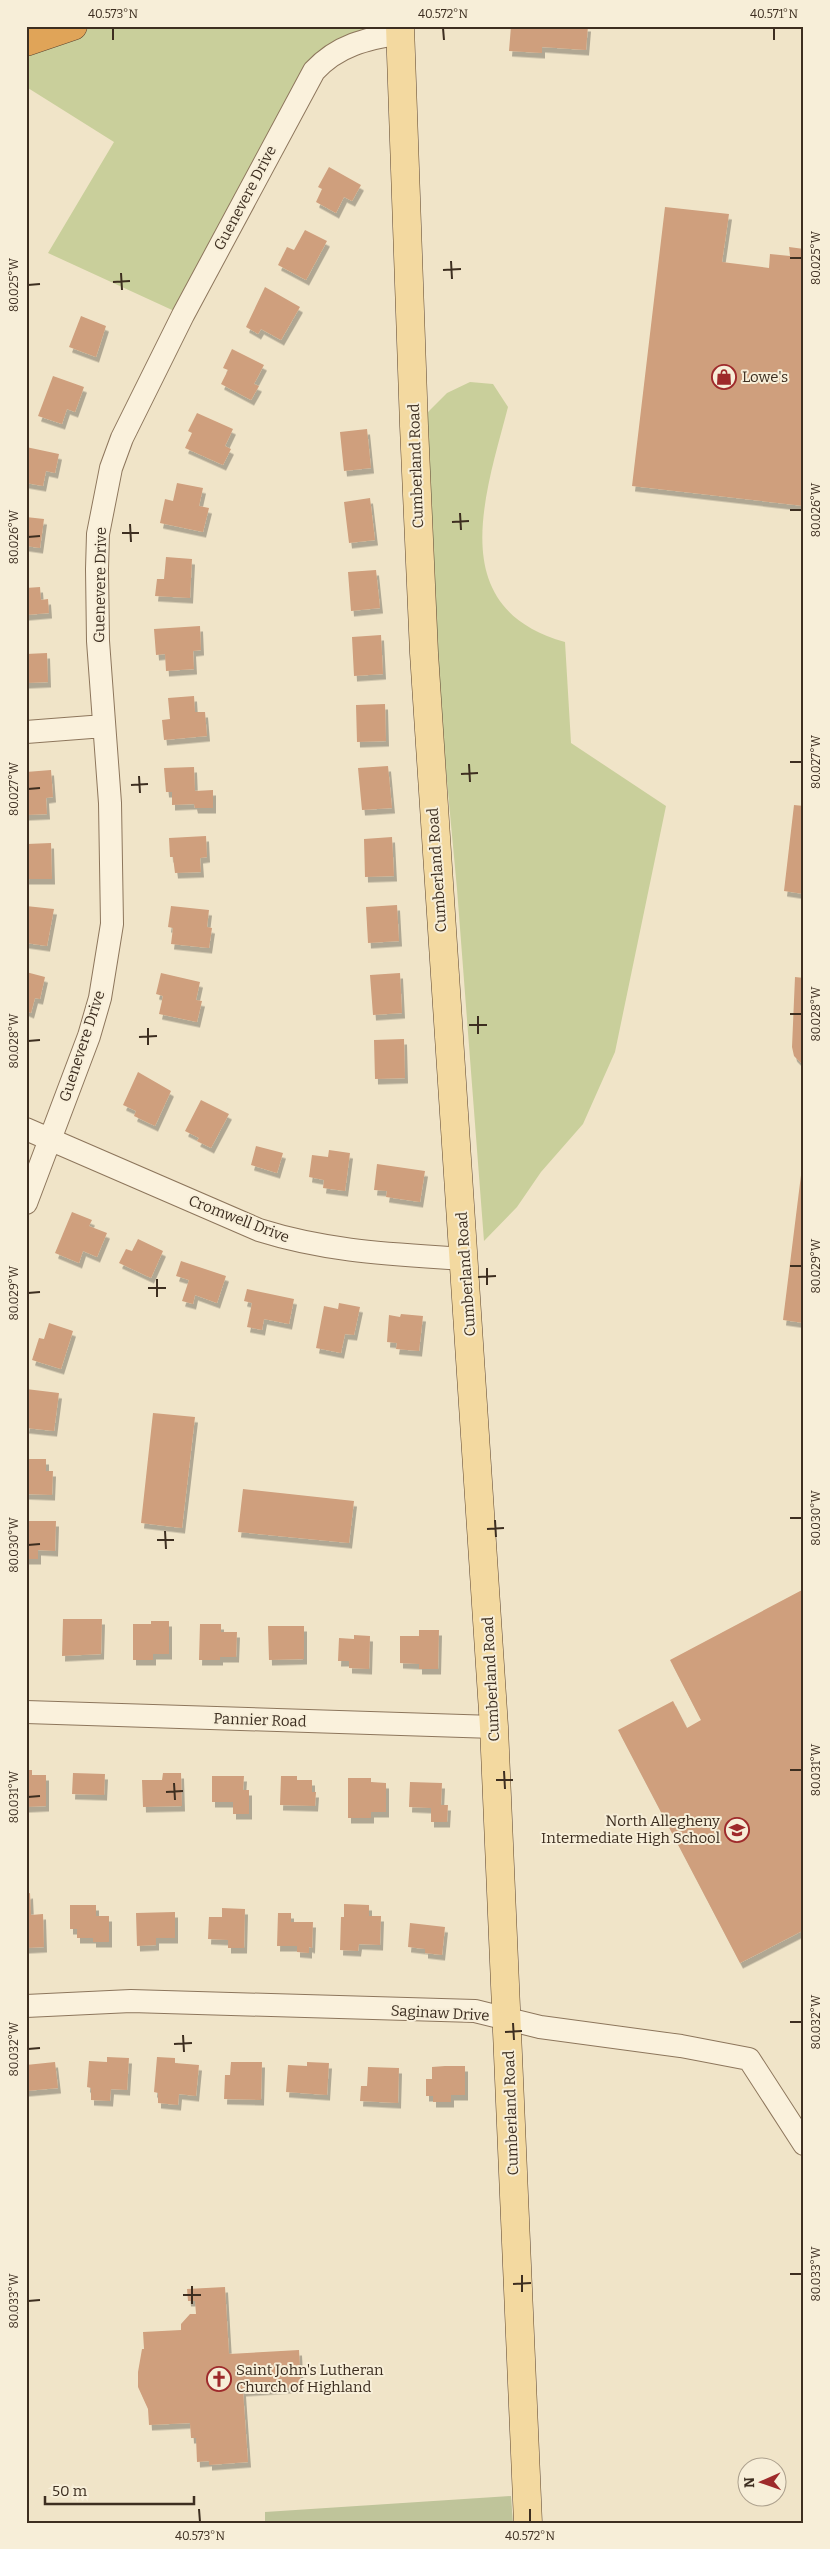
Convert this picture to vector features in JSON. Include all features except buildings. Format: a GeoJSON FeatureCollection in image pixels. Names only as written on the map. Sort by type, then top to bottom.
{"type":"FeatureCollection","features":[{"type":"Feature","properties":{"kind":"highway"},"geometry":{"type":"LineString","coordinates":[[26,42],[73,26]]}},
{"type":"Feature","properties":{"kind":"main road","name":"Cumberland Road"},"geometry":{"type":"LineString","coordinates":[[400,30],[414,436],[424,653],[494,1727],[528,2523]]}},
{"type":"Feature","properties":{"kind":"street","name":"Guenevere Drive"},"geometry":{"type":"LineString","coordinates":[[26,1203],[88,1036],[107,960],[112,924],[112,852],[98,641],[98,534],[111,468],[122,438],[183,315],[314,72],[343,47],[400,30]]}},
{"type":"Feature","properties":{"kind":"street"},"geometry":{"type":"LineString","coordinates":[[26,732],[104,726]]}},
{"type":"Feature","properties":{"kind":"street","name":"Cromwell Drive"},"geometry":{"type":"LineString","coordinates":[[26,1129],[259,1230],[290,1240],[325,1248],[465,1260]]}},
{"type":"Feature","properties":{"kind":"street","name":"Pannier Road"},"geometry":{"type":"LineString","coordinates":[[26,1712],[494,1727]]}},
{"type":"Feature","properties":{"kind":"street","name":"Saginaw Drive"},"geometry":{"type":"LineString","coordinates":[[26,2006],[131,2001],[475,2011],[540,2027],[681,2046],[749,2059],[804,2144]]}},
{"type":"Feature","properties":{"kind":"green space"},"geometry":{"type":"Polygon","coordinates":[[[73,26],[400,26],[332,54],[183,315],[48,253],[114,142],[28,88],[26,42],[73,26]]]}},
{"type":"Feature","properties":{"kind":"green space"},"geometry":{"type":"Polygon","coordinates":[[[470,382],[493,384],[508,407],[490,476],[484,512],[482,545],[488,576],[502,603],[527,626],[565,642],[571,743],[666,806],[615,1052],[583,1124],[541,1172],[517,1207],[484,1241],[457,889],[414,426],[447,393],[470,382]]]}},
{"type":"Feature","properties":{"kind":"green space"},"geometry":{"type":"Polygon","coordinates":[[[511,2496],[513,2523],[265,2523],[265,2512],[511,2496]]]}},
{"type":"Feature","properties":{"kind":"place","name":"Lowe's"},"geometry":{"type":"Point","coordinates":[724,377]}},
{"type":"Feature","properties":{"kind":"place","name":"North Allegheny Intermediate High School"},"geometry":{"type":"Point","coordinates":[737,1830]}},
{"type":"Feature","properties":{"kind":"place","name":"Saint John's Lutheran Church of Highland"},"geometry":{"type":"Point","coordinates":[219,2379]}}]}
